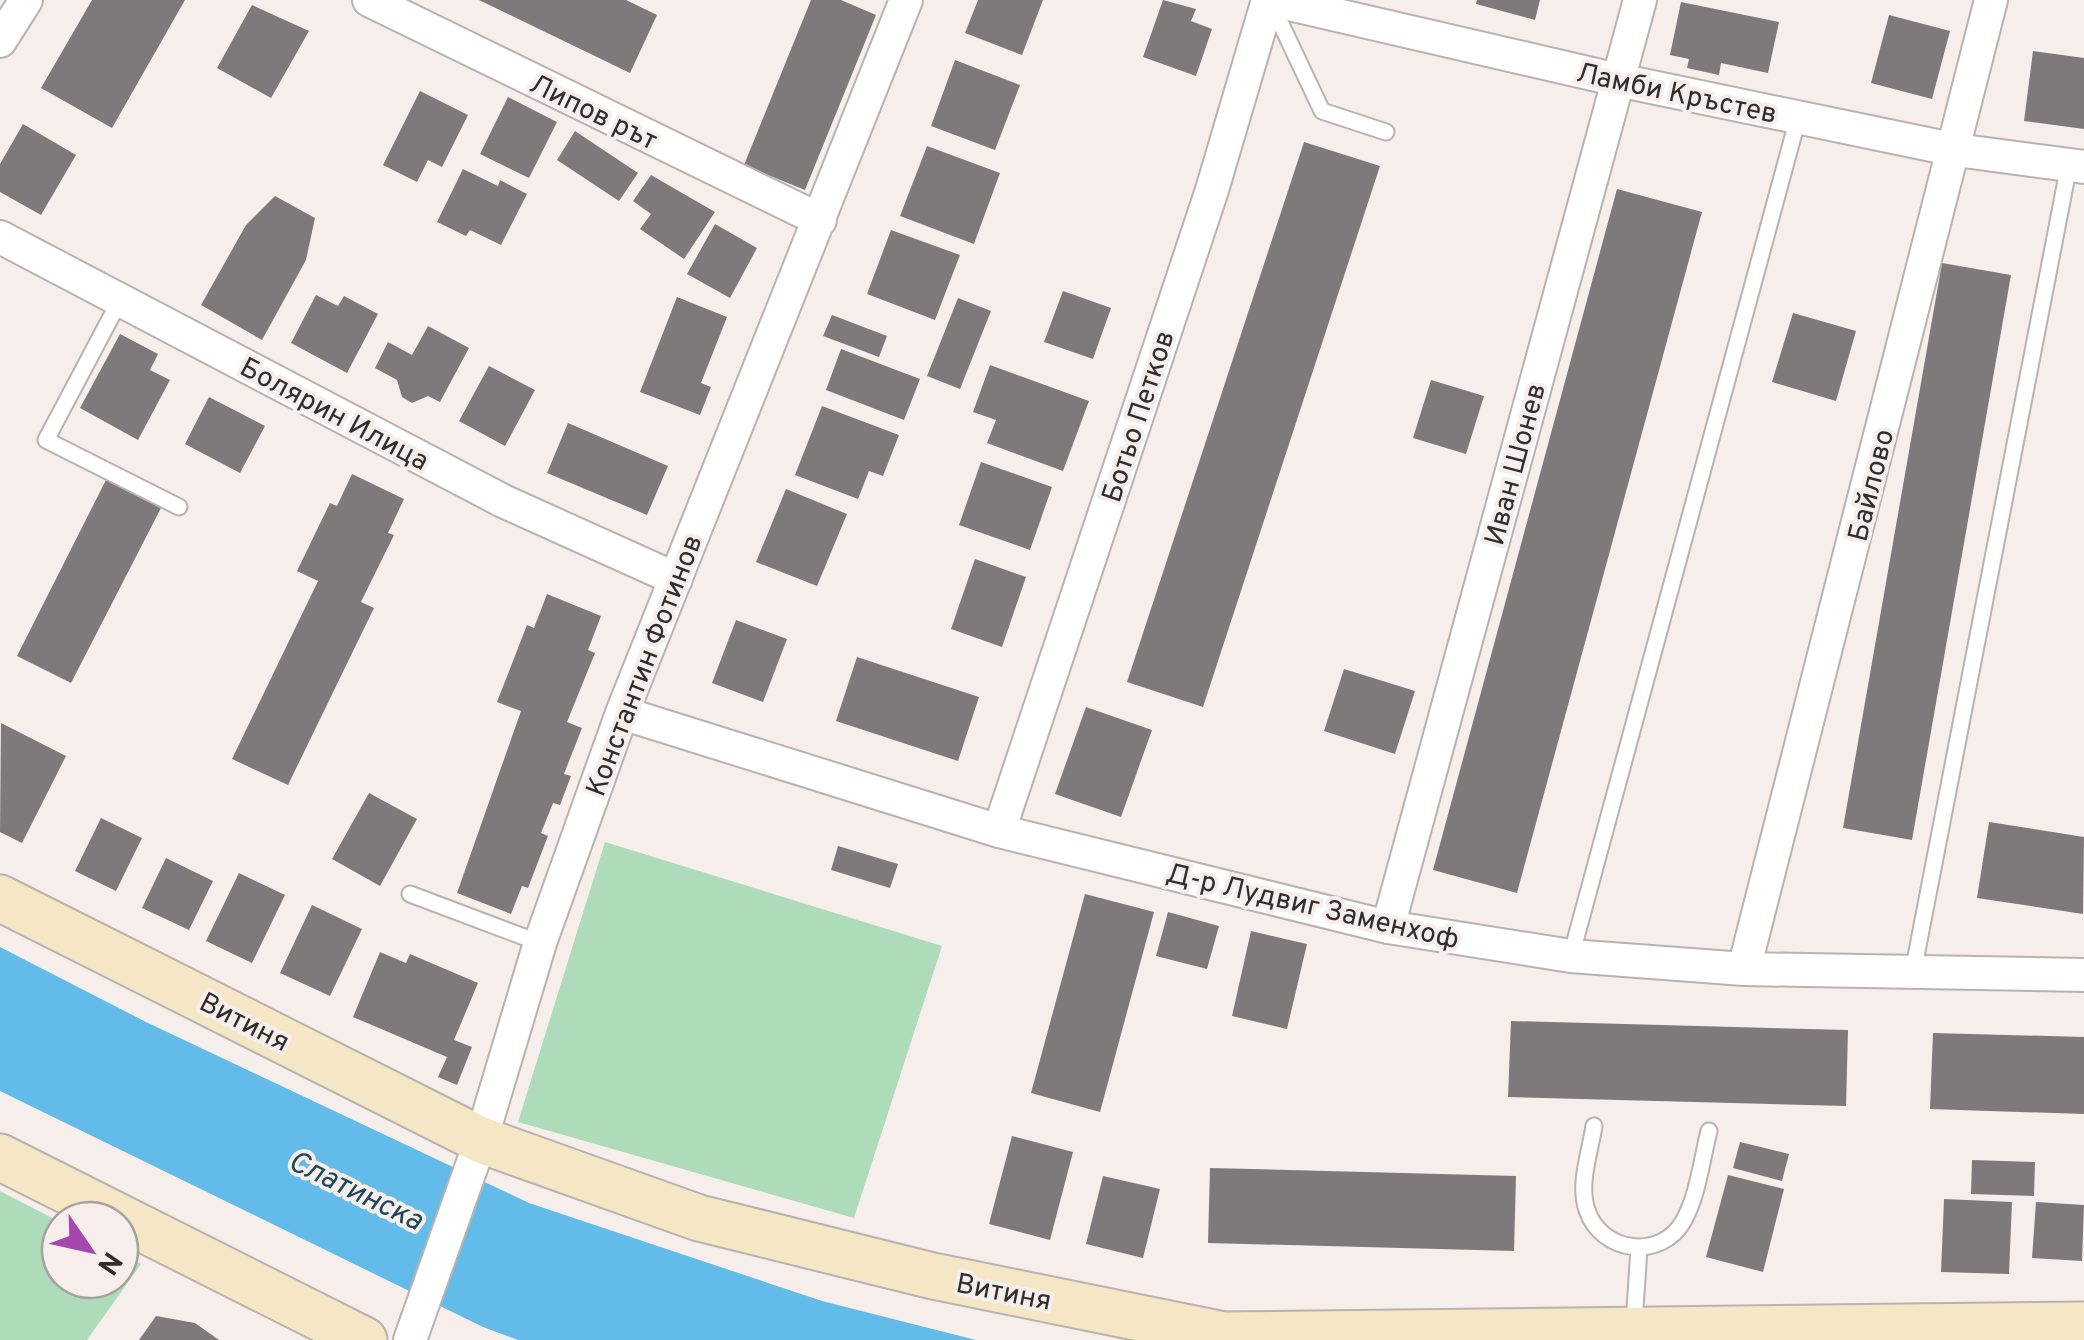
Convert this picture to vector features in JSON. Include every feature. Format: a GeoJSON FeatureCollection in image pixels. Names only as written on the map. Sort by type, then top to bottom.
{"type":"FeatureCollection","features":[{"type":"Feature","properties":{"kind":"street"},"geometry":{"type":"LineString","coordinates":[[0,41],[26,0]]}},
{"type":"Feature","properties":{"kind":"street","name":"Липов рът"},"geometry":{"type":"LineString","coordinates":[[369,0],[820,220]]}},
{"type":"Feature","properties":{"kind":"street","name":"Константин Фотинов"},"geometry":{"type":"LineString","coordinates":[[416,1325],[477,1151],[540,943],[622,713],[906,0]]}},
{"type":"Feature","properties":{"kind":"street","name":"Ламби Кръстев"},"geometry":{"type":"LineString","coordinates":[[1270,0],[1798,118],[1956,150],[2077,166]]}},
{"type":"Feature","properties":{"kind":"street","name":"Ботьо Петков"},"geometry":{"type":"LineString","coordinates":[[999,831],[1212,190],[1270,0]]}},
{"type":"Feature","properties":{"kind":"street","name":"Иван Шонев"},"geometry":{"type":"LineString","coordinates":[[1388,928],[1640,0]]}},
{"type":"Feature","properties":{"kind":"street","name":"Байлово"},"geometry":{"type":"LineString","coordinates":[[1744,969],[1992,0]]}},
{"type":"Feature","properties":{"kind":"street","name":"Болярин Илица"},"geometry":{"type":"LineString","coordinates":[[0,238],[503,500],[676,579]]}},
{"type":"Feature","properties":{"kind":"street","name":"Д-р Лудвиг Заменхоф"},"geometry":{"type":"LineString","coordinates":[[622,713],[999,831],[1388,928],[1571,956],[1744,969],[2084,975]]}},
{"type":"Feature","properties":{"kind":"street","name":"Витиня"},"geometry":{"type":"LineString","coordinates":[[0,898],[477,1151],[698,1218],[933,1276],[1224,1335],[2084,1325]]}},
{"type":"Feature","properties":{"kind":"street"},"geometry":{"type":"LineString","coordinates":[[0,1156],[364,1340]]}},
{"type":"Feature","properties":{"kind":"lane"},"geometry":{"type":"LineString","coordinates":[[1270,0],[1322,111],[1386,132]]}},
{"type":"Feature","properties":{"kind":"lane"},"geometry":{"type":"LineString","coordinates":[[1571,956],[1798,118]]}},
{"type":"Feature","properties":{"kind":"lane"},"geometry":{"type":"LineString","coordinates":[[1912,972],[2077,166]]}},
{"type":"Feature","properties":{"kind":"lane"},"geometry":{"type":"LineString","coordinates":[[120,300],[46,440],[180,508]]}},
{"type":"Feature","properties":{"kind":"lane"},"geometry":{"type":"LineString","coordinates":[[410,894],[540,943]]}},
{"type":"Feature","properties":{"kind":"lane"},"geometry":{"type":"LineString","coordinates":[[1594,1126],[1585,1207],[1605,1237],[1639,1248],[1672,1234],[1684,1220],[1709,1130]]}},
{"type":"Feature","properties":{"kind":"lane"},"geometry":{"type":"LineString","coordinates":[[1634,1330],[1639,1248]]}},
{"type":"Feature","properties":{"kind":"green space"},"geometry":{"type":"Polygon","coordinates":[[[605,842],[942,946],[854,1218],[518,1122],[605,842]]]}},
{"type":"Feature","properties":{"kind":"green space"},"geometry":{"type":"Polygon","coordinates":[[[0,1191],[40,1212],[40,1300],[115,1300],[87,1340],[0,1340],[0,1191]]]}},
{"type":"Feature","properties":{"kind":"water","name":"Слатинска"},"geometry":{"type":"Polygon","coordinates":[[[0,947],[146,1022],[529,1203],[822,1301],[976,1340],[518,1340],[483,1327],[0,1091],[0,947]]]}},
{"type":"Feature","properties":{"kind":"building"},"geometry":{"type":"Polygon","coordinates":[[[92,0],[185,0],[112,128],[41,88],[92,0]]]}},
{"type":"Feature","properties":{"kind":"building"},"geometry":{"type":"Polygon","coordinates":[[[479,0],[626,0],[657,15],[630,73],[479,0]]]}},
{"type":"Feature","properties":{"kind":"building"},"geometry":{"type":"Polygon","coordinates":[[[811,0],[841,0],[876,15],[805,190],[744,165],[811,0]]]}},
{"type":"Feature","properties":{"kind":"building"},"geometry":{"type":"Polygon","coordinates":[[[978,0],[1043,0],[1022,55],[965,33],[978,0]]]}},
{"type":"Feature","properties":{"kind":"building"},"geometry":{"type":"Polygon","coordinates":[[[1163,0],[1196,9],[1191,21],[1212,29],[1196,76],[1143,57],[1163,0]]]}},
{"type":"Feature","properties":{"kind":"building"},"geometry":{"type":"Polygon","coordinates":[[[1477,0],[1540,0],[1535,20],[1476,4],[1477,0]]]}},
{"type":"Feature","properties":{"kind":"building"},"geometry":{"type":"Polygon","coordinates":[[[1681,2],[1779,22],[1768,73],[1721,63],[1719,75],[1687,68],[1689,59],[1670,55],[1681,2]]]}},
{"type":"Feature","properties":{"kind":"building"},"geometry":{"type":"Polygon","coordinates":[[[252,5],[309,31],[271,98],[217,68],[252,5]]]}},
{"type":"Feature","properties":{"kind":"building"},"geometry":{"type":"Polygon","coordinates":[[[1889,15],[1950,31],[1932,99],[1871,83],[1889,15]]]}},
{"type":"Feature","properties":{"kind":"building"},"geometry":{"type":"Polygon","coordinates":[[[2033,51],[2084,58],[2084,129],[2024,121],[2033,51]]]}},
{"type":"Feature","properties":{"kind":"building"},"geometry":{"type":"Polygon","coordinates":[[[955,60],[1020,85],[995,150],[931,126],[955,60]]]}},
{"type":"Feature","properties":{"kind":"building"},"geometry":{"type":"Polygon","coordinates":[[[420,91],[468,115],[442,167],[428,160],[417,182],[383,165],[420,91]]]}},
{"type":"Feature","properties":{"kind":"building"},"geometry":{"type":"Polygon","coordinates":[[[508,97],[557,122],[529,178],[480,154],[508,97]]]}},
{"type":"Feature","properties":{"kind":"building"},"geometry":{"type":"Polygon","coordinates":[[[23,124],[76,155],[41,215],[0,192],[0,164],[23,124]]]}},
{"type":"Feature","properties":{"kind":"building"},"geometry":{"type":"Polygon","coordinates":[[[575,131],[638,173],[619,201],[557,160],[575,131]]]}},
{"type":"Feature","properties":{"kind":"building"},"geometry":{"type":"Polygon","coordinates":[[[1304,142],[1380,166],[1203,707],[1127,682],[1304,142]]]}},
{"type":"Feature","properties":{"kind":"building"},"geometry":{"type":"Polygon","coordinates":[[[927,146],[1000,173],[974,244],[900,216],[927,146]]]}},
{"type":"Feature","properties":{"kind":"building"},"geometry":{"type":"Polygon","coordinates":[[[463,169],[498,186],[500,180],[527,194],[501,245],[470,230],[466,236],[437,222],[463,169]]]}},
{"type":"Feature","properties":{"kind":"building"},"geometry":{"type":"Polygon","coordinates":[[[651,175],[715,212],[684,259],[640,229],[651,214],[633,201],[651,175]]]}},
{"type":"Feature","properties":{"kind":"building"},"geometry":{"type":"Polygon","coordinates":[[[1617,189],[1702,212],[1517,893],[1433,870],[1617,189]]]}},
{"type":"Feature","properties":{"kind":"building"},"geometry":{"type":"Polygon","coordinates":[[[275,196],[315,218],[306,260],[262,340],[201,305],[246,225],[275,196]]]}},
{"type":"Feature","properties":{"kind":"building"},"geometry":{"type":"Polygon","coordinates":[[[715,224],[757,248],[730,298],[687,274],[715,224]]]}},
{"type":"Feature","properties":{"kind":"building"},"geometry":{"type":"Polygon","coordinates":[[[891,230],[960,255],[935,320],[867,294],[891,230]]]}},
{"type":"Feature","properties":{"kind":"building"},"geometry":{"type":"Polygon","coordinates":[[[1942,263],[2011,275],[1912,840],[1843,828],[1942,263]]]}},
{"type":"Feature","properties":{"kind":"building"},"geometry":{"type":"Polygon","coordinates":[[[1063,291],[1111,308],[1093,359],[1044,342],[1063,291]]]}},
{"type":"Feature","properties":{"kind":"building"},"geometry":{"type":"Polygon","coordinates":[[[316,295],[338,306],[344,296],[378,314],[347,373],[291,343],[316,295]]]}},
{"type":"Feature","properties":{"kind":"building"},"geometry":{"type":"Polygon","coordinates":[[[677,297],[727,317],[701,383],[711,387],[700,415],[640,392],[677,297]]]}},
{"type":"Feature","properties":{"kind":"building"},"geometry":{"type":"Polygon","coordinates":[[[958,298],[991,311],[960,389],[927,376],[958,298]]]}},
{"type":"Feature","properties":{"kind":"building"},"geometry":{"type":"Polygon","coordinates":[[[1793,313],[1856,331],[1836,401],[1772,382],[1793,313]]]}},
{"type":"Feature","properties":{"kind":"building"},"geometry":{"type":"Polygon","coordinates":[[[832,315],[887,336],[879,357],[823,336],[832,315]]]}},
{"type":"Feature","properties":{"kind":"building"},"geometry":{"type":"Polygon","coordinates":[[[428,326],[469,348],[440,402],[428,396],[412,403],[402,397],[397,380],[375,368],[388,342],[412,355],[428,326]]]}},
{"type":"Feature","properties":{"kind":"building"},"geometry":{"type":"Polygon","coordinates":[[[120,334],[158,354],[150,370],[170,380],[138,440],[80,408],[120,334]]]}},
{"type":"Feature","properties":{"kind":"building"},"geometry":{"type":"Polygon","coordinates":[[[841,349],[920,379],[904,420],[826,390],[841,349]]]}},
{"type":"Feature","properties":{"kind":"building"},"geometry":{"type":"Polygon","coordinates":[[[990,365],[1089,401],[1063,471],[987,443],[996,420],[973,412],[990,365]]]}},
{"type":"Feature","properties":{"kind":"building"},"geometry":{"type":"Polygon","coordinates":[[[489,366],[535,390],[505,446],[459,421],[489,366]]]}},
{"type":"Feature","properties":{"kind":"building"},"geometry":{"type":"Polygon","coordinates":[[[1431,380],[1484,396],[1466,454],[1413,438],[1431,380]]]}},
{"type":"Feature","properties":{"kind":"building"},"geometry":{"type":"Polygon","coordinates":[[[209,397],[265,426],[240,473],[185,444],[209,397]]]}},
{"type":"Feature","properties":{"kind":"building"},"geometry":{"type":"Polygon","coordinates":[[[822,406],[899,435],[883,476],[869,471],[858,499],[795,475],[822,406]]]}},
{"type":"Feature","properties":{"kind":"building"},"geometry":{"type":"Polygon","coordinates":[[[568,423],[668,466],[647,515],[547,473],[568,423]]]}},
{"type":"Feature","properties":{"kind":"building"},"geometry":{"type":"Polygon","coordinates":[[[981,462],[1052,487],[1030,550],[959,525],[981,462]]]}},
{"type":"Feature","properties":{"kind":"building"},"geometry":{"type":"Polygon","coordinates":[[[352,474],[404,499],[388,533],[394,535],[361,602],[374,608],[288,785],[232,759],[318,581],[297,571],[330,503],[337,506],[352,474]]]}},
{"type":"Feature","properties":{"kind":"building"},"geometry":{"type":"Polygon","coordinates":[[[106,480],[161,508],[71,683],[17,656],[106,480]]]}},
{"type":"Feature","properties":{"kind":"building"},"geometry":{"type":"Polygon","coordinates":[[[786,489],[847,514],[817,586],[756,562],[786,489]]]}},
{"type":"Feature","properties":{"kind":"building"},"geometry":{"type":"Polygon","coordinates":[[[975,559],[1026,577],[1002,647],[951,629],[975,559]]]}},
{"type":"Feature","properties":{"kind":"building"},"geometry":{"type":"Polygon","coordinates":[[[547,594],[601,616],[588,650],[595,653],[567,722],[582,728],[564,774],[571,776],[560,805],[553,803],[541,833],[548,836],[528,888],[522,886],[511,914],[457,893],[521,711],[497,702],[527,625],[534,628],[547,594]]]}},
{"type":"Feature","properties":{"kind":"building"},"geometry":{"type":"Polygon","coordinates":[[[736,620],[787,639],[763,702],[712,683],[736,620]]]}},
{"type":"Feature","properties":{"kind":"building"},"geometry":{"type":"Polygon","coordinates":[[[857,657],[979,697],[958,761],[836,721],[857,657]]]}},
{"type":"Feature","properties":{"kind":"building"},"geometry":{"type":"Polygon","coordinates":[[[1344,669],[1415,691],[1395,754],[1324,731],[1344,669]]]}},
{"type":"Feature","properties":{"kind":"building"},"geometry":{"type":"Polygon","coordinates":[[[1086,707],[1152,730],[1121,817],[1055,794],[1086,707]]]}},
{"type":"Feature","properties":{"kind":"building"},"geometry":{"type":"Polygon","coordinates":[[[1,723],[66,756],[22,843],[0,832],[1,723]]]}},
{"type":"Feature","properties":{"kind":"building"},"geometry":{"type":"Polygon","coordinates":[[[369,793],[417,819],[380,886],[332,859],[369,793]]]}},
{"type":"Feature","properties":{"kind":"building"},"geometry":{"type":"Polygon","coordinates":[[[101,818],[142,838],[116,891],[75,871],[101,818]]]}},
{"type":"Feature","properties":{"kind":"building"},"geometry":{"type":"Polygon","coordinates":[[[1989,822],[2084,837],[2083,914],[1977,898],[1989,822]]]}},
{"type":"Feature","properties":{"kind":"building"},"geometry":{"type":"Polygon","coordinates":[[[838,846],[898,864],[890,888],[831,870],[838,846]]]}},
{"type":"Feature","properties":{"kind":"building"},"geometry":{"type":"Polygon","coordinates":[[[166,858],[213,881],[189,930],[142,908],[166,858]]]}},
{"type":"Feature","properties":{"kind":"building"},"geometry":{"type":"Polygon","coordinates":[[[239,873],[285,895],[252,963],[206,941],[239,873]]]}},
{"type":"Feature","properties":{"kind":"building"},"geometry":{"type":"Polygon","coordinates":[[[1085,894],[1154,912],[1100,1112],[1031,1093],[1085,894]]]}},
{"type":"Feature","properties":{"kind":"building"},"geometry":{"type":"Polygon","coordinates":[[[312,905],[362,929],[330,996],[280,973],[312,905]]]}},
{"type":"Feature","properties":{"kind":"building"},"geometry":{"type":"Polygon","coordinates":[[[1168,912],[1219,926],[1207,969],[1156,956],[1168,912]]]}},
{"type":"Feature","properties":{"kind":"building"},"geometry":{"type":"Polygon","coordinates":[[[1251,931],[1307,944],[1287,1029],[1232,1016],[1251,931]]]}},
{"type":"Feature","properties":{"kind":"building"},"geometry":{"type":"Polygon","coordinates":[[[380,952],[406,963],[410,954],[478,983],[454,1040],[472,1047],[457,1085],[438,1077],[447,1057],[353,1017],[380,952]]]}},
{"type":"Feature","properties":{"kind":"building"},"geometry":{"type":"Polygon","coordinates":[[[1511,1021],[1848,1030],[1846,1106],[1508,1097],[1511,1021]]]}},
{"type":"Feature","properties":{"kind":"building"},"geometry":{"type":"Polygon","coordinates":[[[1933,1033],[2084,1037],[2084,1114],[1930,1109],[1933,1033]]]}},
{"type":"Feature","properties":{"kind":"building"},"geometry":{"type":"Polygon","coordinates":[[[1012,1136],[1073,1152],[1050,1240],[989,1224],[1012,1136]]]}},
{"type":"Feature","properties":{"kind":"building"},"geometry":{"type":"Polygon","coordinates":[[[1740,1142],[1789,1154],[1782,1181],[1733,1168],[1740,1142]]]}},
{"type":"Feature","properties":{"kind":"building"},"geometry":{"type":"Polygon","coordinates":[[[1972,1160],[2035,1162],[2034,1196],[1971,1194],[1972,1160]]]}},
{"type":"Feature","properties":{"kind":"building"},"geometry":{"type":"Polygon","coordinates":[[[1210,1168],[1516,1176],[1514,1251],[1208,1243],[1210,1168]]]}},
{"type":"Feature","properties":{"kind":"building"},"geometry":{"type":"Polygon","coordinates":[[[1728,1175],[1784,1189],[1763,1272],[1706,1257],[1728,1175]]]}},
{"type":"Feature","properties":{"kind":"building"},"geometry":{"type":"Polygon","coordinates":[[[1103,1176],[1160,1189],[1143,1258],[1086,1244],[1103,1176]]]}},
{"type":"Feature","properties":{"kind":"building"},"geometry":{"type":"Polygon","coordinates":[[[1944,1199],[2012,1202],[2009,1274],[1941,1272],[1944,1199]]]}},
{"type":"Feature","properties":{"kind":"building"},"geometry":{"type":"Polygon","coordinates":[[[2036,1202],[2084,1205],[2082,1261],[2032,1258],[2036,1202]]]}},
{"type":"Feature","properties":{"kind":"building"},"geometry":{"type":"Polygon","coordinates":[[[156,1316],[195,1323],[219,1340],[139,1340],[156,1316]]]}}]}
